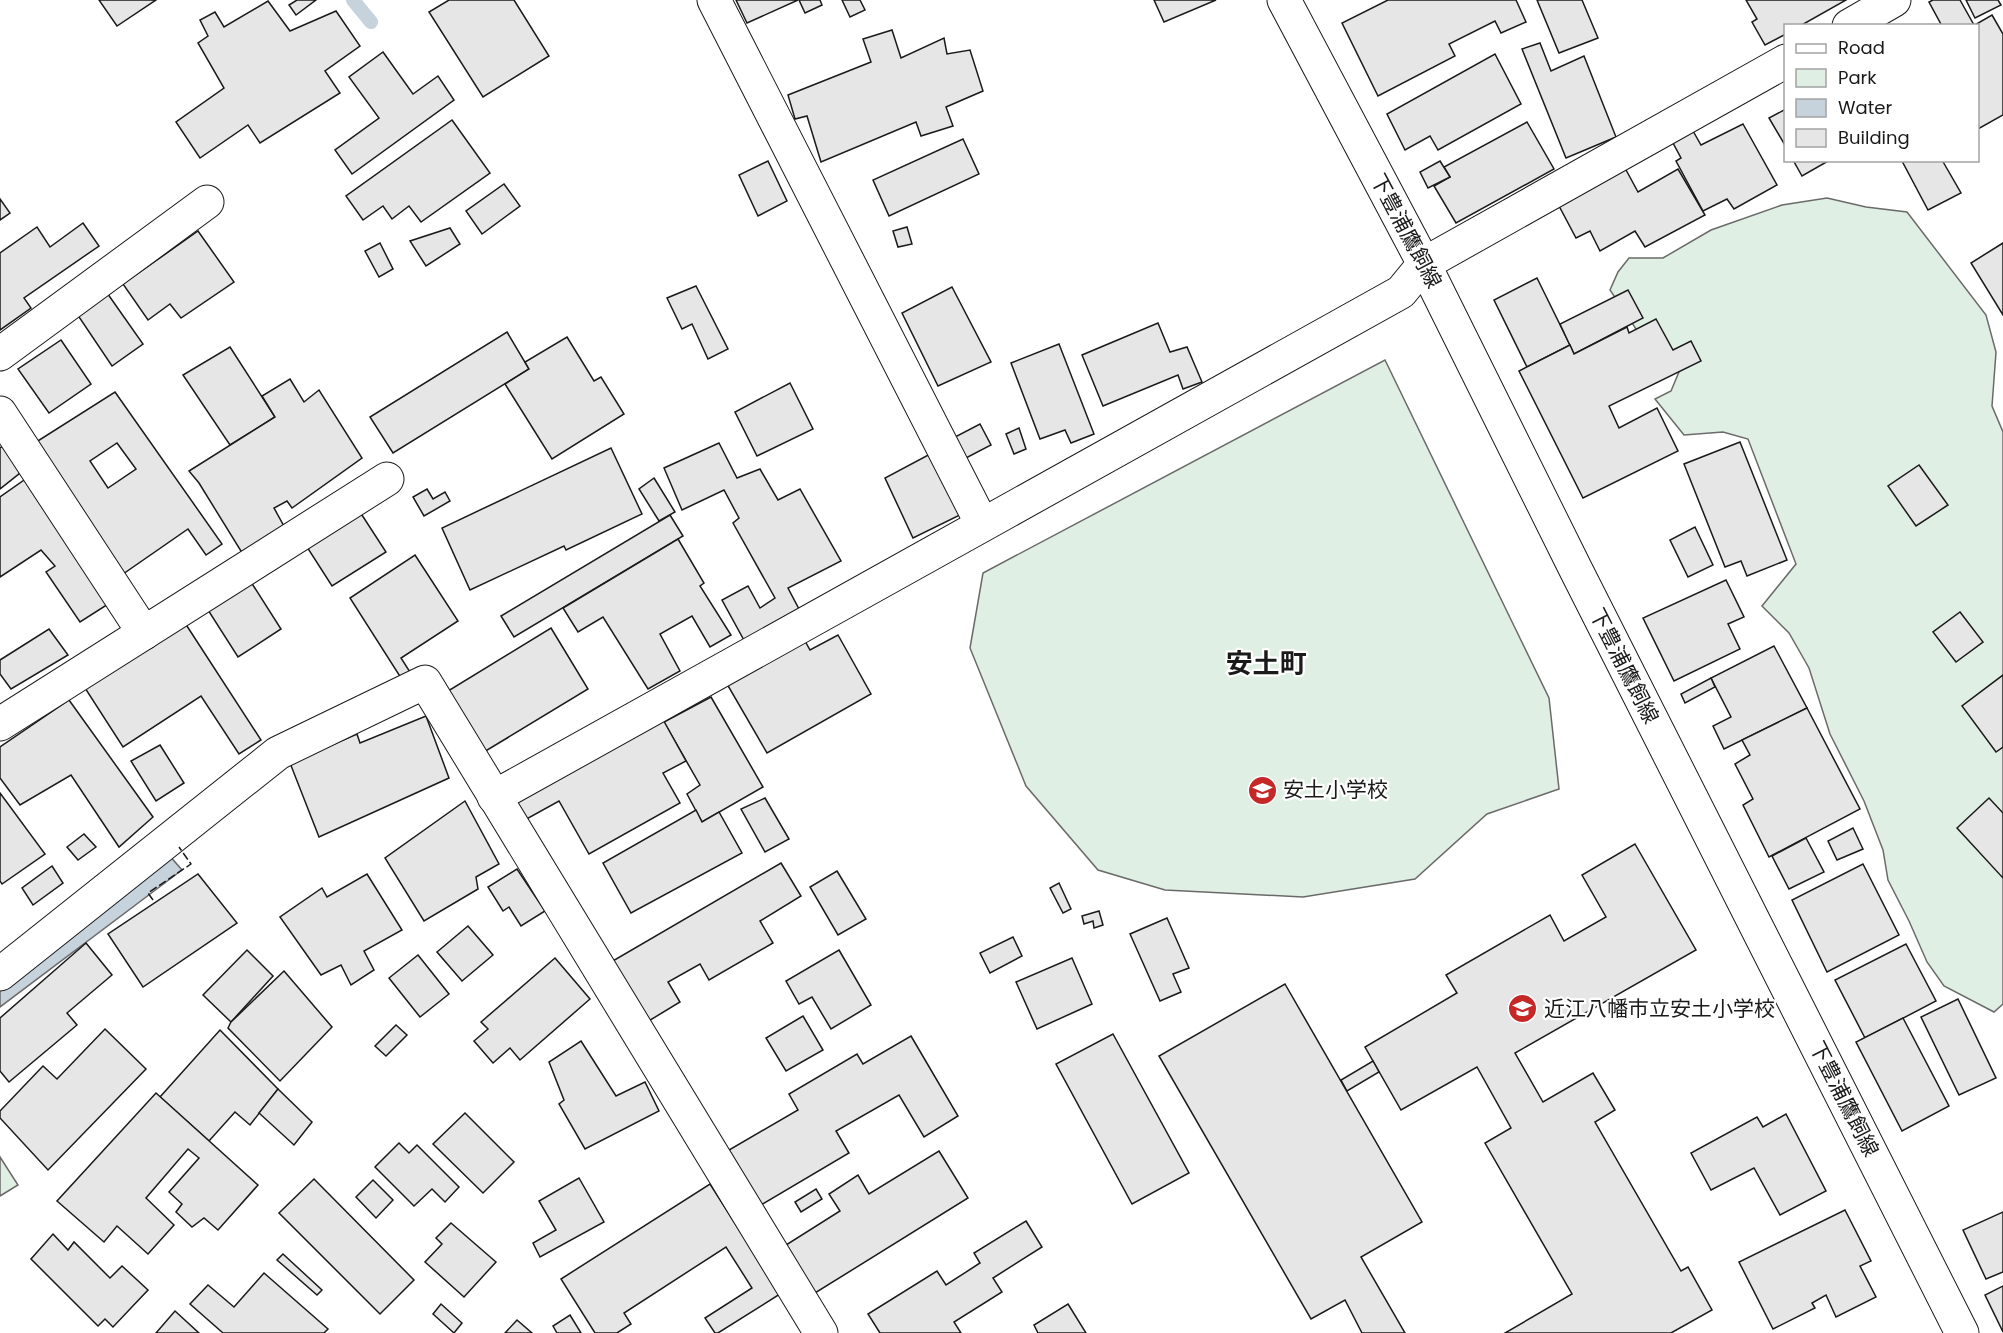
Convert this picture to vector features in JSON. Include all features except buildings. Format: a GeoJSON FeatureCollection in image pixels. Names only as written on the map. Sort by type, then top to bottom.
{"type":"FeatureCollection","features":[{"type":"Feature","properties":{"kind":"street"},"geometry":{"type":"LineString","coordinates":[[714,0],[982,524]]}},
{"type":"Feature","properties":{"kind":"street","name":"下豊浦鷹飼線"},"geometry":{"type":"LineString","coordinates":[[1284,0],[1425,264],[1575,568],[1962,1333]]}},
{"type":"Feature","properties":{"kind":"street"},"geometry":{"type":"LineString","coordinates":[[1852,24],[1894,0]]}},
{"type":"Feature","properties":{"kind":"street"},"geometry":{"type":"LineString","coordinates":[[494,797],[1401,292],[1425,264],[1784,62]]}},
{"type":"Feature","properties":{"kind":"street"},"geometry":{"type":"LineString","coordinates":[[0,354],[207,202]]}},
{"type":"Feature","properties":{"kind":"street"},"geometry":{"type":"LineString","coordinates":[[0,413],[144,633]]}},
{"type":"Feature","properties":{"kind":"street"},"geometry":{"type":"LineString","coordinates":[[0,724],[387,480]]}},
{"type":"Feature","properties":{"kind":"street"},"geometry":{"type":"LineString","coordinates":[[0,974],[278,753],[425,682],[820,1333]]}},
{"type":"Feature","properties":{"kind":"green space"},"geometry":{"type":"Polygon","coordinates":[[[1827,198],[1866,207],[1907,212],[1986,315],[1996,352],[1992,406],[2003,432],[2003,1004],[1994,1012],[1944,986],[1927,962],[1888,880],[1883,850],[1864,801],[1830,734],[1809,668],[1789,633],[1762,606],[1796,564],[1748,439],[1723,432],[1684,435],[1655,399],[1671,391],[1684,360],[1660,365],[1610,290],[1618,272],[1629,258],[1663,258],[1711,230],[1782,205],[1827,198]]]}},
{"type":"Feature","properties":{"kind":"green space"},"geometry":{"type":"Polygon","coordinates":[[[1385,360],[1549,698],[1559,789],[1487,814],[1415,879],[1303,897],[1165,890],[1098,870],[1026,786],[970,648],[983,573],[1385,360]]]}},
{"type":"Feature","properties":{"kind":"green space"},"geometry":{"type":"Polygon","coordinates":[[[0,1157],[18,1185],[0,1196],[0,1157]]]}},
{"type":"Feature","properties":{"kind":"water"},"geometry":{"type":"Polygon","coordinates":[[[168,854],[182,870],[0,1007],[0,979],[168,854]]]}},
{"type":"Feature","properties":{"kind":"waterway"},"geometry":{"type":"LineString","coordinates":[[353,0],[371,22]]}},
{"type":"Feature","properties":{"kind":"fence"},"geometry":{"type":"LineString","coordinates":[[153,900],[148,893],[191,864],[179,847]]}},
{"type":"Feature","properties":{"kind":"place","name":"安土小学校"},"geometry":{"type":"Point","coordinates":[1262,790]}},
{"type":"Feature","properties":{"kind":"place","name":"近江八幡市立安土小学校"},"geometry":{"type":"Point","coordinates":[1523,1009]}},
{"type":"Feature","properties":{"kind":"district","name":"安土町"},"geometry":{"type":"Point","coordinates":[1266,664]}}]}
